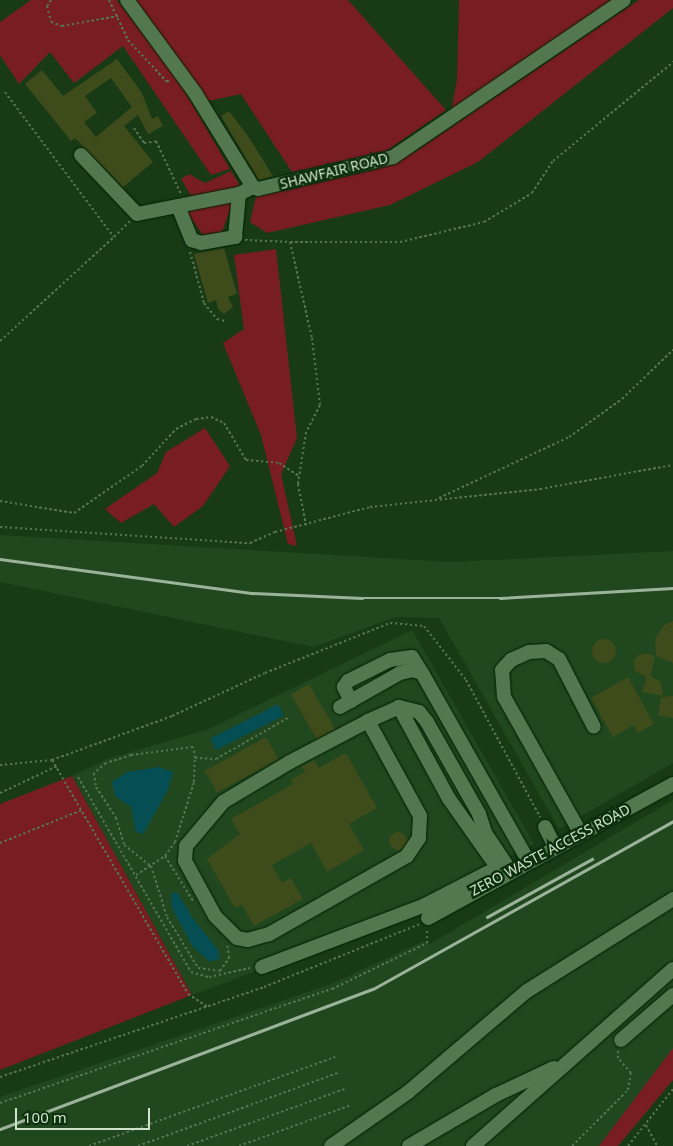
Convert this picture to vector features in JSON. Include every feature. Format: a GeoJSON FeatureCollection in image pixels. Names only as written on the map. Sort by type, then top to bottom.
{"type":"FeatureCollection","features":[{"type":"Feature","properties":{"kind":"street"},"geometry":{"type":"LineString","coordinates":[[81,155],[137,214],[239,194],[253,187],[180,72],[127,0]]}},
{"type":"Feature","properties":{"kind":"street","name":"SHAWFAIR ROAD"},"geometry":{"type":"LineString","coordinates":[[253,187],[258,189],[393,157],[624,0]]}},
{"type":"Feature","properties":{"kind":"street"},"geometry":{"type":"LineString","coordinates":[[182,205],[192,240],[200,244],[236,237],[239,194]]}},
{"type":"Feature","properties":{"kind":"street"},"geometry":{"type":"LineString","coordinates":[[582,834],[504,697],[502,670],[511,660],[529,652],[552,655],[559,659],[594,727]]}},
{"type":"Feature","properties":{"kind":"street"},"geometry":{"type":"LineString","coordinates":[[345,704],[400,673],[413,670],[422,674],[528,860]]}},
{"type":"Feature","properties":{"kind":"street"},"geometry":{"type":"LineString","coordinates":[[262,967],[425,905],[503,870],[449,799],[399,706],[368,721],[223,802],[186,846],[185,861],[215,916],[237,938],[248,940],[269,934],[407,856],[419,838],[420,816],[368,721]]}},
{"type":"Feature","properties":{"kind":"street","name":"ZERO WASTE ACCESS ROAD"},"geometry":{"type":"LineString","coordinates":[[428,918],[503,870],[582,834],[673,784]]}},
{"type":"Feature","properties":{"kind":"street"},"geometry":{"type":"LineString","coordinates":[[545,827],[555,847]]}},
{"type":"Feature","properties":{"kind":"street"},"geometry":{"type":"LineString","coordinates":[[331,1146],[385,1111],[528,991],[673,899]]}},
{"type":"Feature","properties":{"kind":"street"},"geometry":{"type":"LineString","coordinates":[[473,1146],[673,969]]}},
{"type":"Feature","properties":{"kind":"street"},"geometry":{"type":"LineString","coordinates":[[621,1040],[673,995]]}},
{"type":"Feature","properties":{"kind":"street"},"geometry":{"type":"LineString","coordinates":[[409,1146],[496,1096],[566,1062]]}},
{"type":"Feature","properties":{"kind":"street"},"geometry":{"type":"LineString","coordinates":[[496,1096],[511,1113]]}},
{"type":"Feature","properties":{"kind":"path"},"geometry":{"type":"LineString","coordinates":[[50,0],[47,6],[51,22],[62,26],[118,16]]}},
{"type":"Feature","properties":{"kind":"path"},"geometry":{"type":"LineString","coordinates":[[109,0],[128,40],[167,82],[180,72]]}},
{"type":"Feature","properties":{"kind":"path"},"geometry":{"type":"LineString","coordinates":[[236,237],[290,242],[400,242],[484,222],[532,193],[554,161],[673,62]]}},
{"type":"Feature","properties":{"kind":"path"},"geometry":{"type":"LineString","coordinates":[[5,92],[114,237]]}},
{"type":"Feature","properties":{"kind":"path"},"geometry":{"type":"LineString","coordinates":[[134,128],[144,142],[156,141],[182,205]]}},
{"type":"Feature","properties":{"kind":"path"},"geometry":{"type":"LineString","coordinates":[[0,341],[137,214]]}},
{"type":"Feature","properties":{"kind":"path"},"geometry":{"type":"LineString","coordinates":[[192,240],[190,252],[204,303],[216,319],[225,321]]}},
{"type":"Feature","properties":{"kind":"path"},"geometry":{"type":"LineString","coordinates":[[290,242],[312,338],[320,405],[306,432],[299,476],[306,525]]}},
{"type":"Feature","properties":{"kind":"path"},"geometry":{"type":"LineString","coordinates":[[436,500],[568,437],[622,399],[673,350]]}},
{"type":"Feature","properties":{"kind":"path"},"geometry":{"type":"LineString","coordinates":[[0,501],[74,512],[142,466],[176,429],[196,418],[211,417],[224,423],[246,460],[279,463],[299,476]]}},
{"type":"Feature","properties":{"kind":"path"},"geometry":{"type":"LineString","coordinates":[[0,527],[250,543],[370,507],[540,489],[673,466]]}},
{"type":"Feature","properties":{"kind":"path"},"geometry":{"type":"LineString","coordinates":[[0,765],[4,763],[52,760],[172,716],[265,673]]}},
{"type":"Feature","properties":{"kind":"path"},"geometry":{"type":"LineString","coordinates":[[195,758],[216,759],[288,718]]}},
{"type":"Feature","properties":{"kind":"path"},"geometry":{"type":"LineString","coordinates":[[136,876],[151,866],[165,856],[175,842],[194,782],[195,758],[193,747],[154,750],[106,763],[94,774],[96,788],[116,818],[124,845],[151,866],[167,917],[198,968],[220,970],[224,966],[229,958],[228,945],[222,939]]}},
{"type":"Feature","properties":{"kind":"path"},"geometry":{"type":"LineString","coordinates":[[0,760],[4,763]]}},
{"type":"Feature","properties":{"kind":"path"},"geometry":{"type":"LineString","coordinates":[[52,760],[188,994],[208,1007]]}},
{"type":"Feature","properties":{"kind":"path"},"geometry":{"type":"LineString","coordinates":[[0,793],[57,766]]}},
{"type":"Feature","properties":{"kind":"path"},"geometry":{"type":"LineString","coordinates":[[519,772],[545,827]]}},
{"type":"Feature","properties":{"kind":"path"},"geometry":{"type":"LineString","coordinates":[[78,777],[191,972],[209,977],[262,967]]}},
{"type":"Feature","properties":{"kind":"path"},"geometry":{"type":"LineString","coordinates":[[0,843],[82,810]]}},
{"type":"Feature","properties":{"kind":"path"},"geometry":{"type":"LineString","coordinates":[[165,856],[194,904]]}},
{"type":"Feature","properties":{"kind":"path"},"geometry":{"type":"LineString","coordinates":[[0,1077],[208,1007],[381,942],[428,918]]}},
{"type":"Feature","properties":{"kind":"path"},"geometry":{"type":"LineString","coordinates":[[0,1103],[332,989],[427,942]]}},
{"type":"Feature","properties":{"kind":"path"},"geometry":{"type":"LineString","coordinates":[[572,1146],[628,1090],[631,1073],[618,1058],[621,1040]]}},
{"type":"Feature","properties":{"kind":"path"},"geometry":{"type":"LineString","coordinates":[[89,1146],[335,1057]]}},
{"type":"Feature","properties":{"kind":"path"},"geometry":{"type":"LineString","coordinates":[[138,1146],[340,1072]]}},
{"type":"Feature","properties":{"kind":"path"},"geometry":{"type":"LineString","coordinates":[[187,1146],[347,1088]]}},
{"type":"Feature","properties":{"kind":"path"},"geometry":{"type":"LineString","coordinates":[[628,1146],[673,1089]]}},
{"type":"Feature","properties":{"kind":"path"},"geometry":{"type":"LineString","coordinates":[[239,1146],[351,1105]]}},
{"type":"Feature","properties":{"kind":"path"},"geometry":{"type":"LineString","coordinates":[[646,1125],[657,1146]]}},
{"type":"Feature","properties":{"kind":"shaded area"},"geometry":{"type":"Polygon","coordinates":[[[31,0],[117,0],[179,82],[230,169],[211,175],[123,46],[74,83],[50,52],[19,84],[0,55],[0,22],[31,0]]]}},
{"type":"Feature","properties":{"kind":"shaded area"},"geometry":{"type":"Polygon","coordinates":[[[132,0],[348,0],[446,110],[386,151],[292,172],[241,94],[208,101],[132,0]]]}},
{"type":"Feature","properties":{"kind":"shaded area"},"geometry":{"type":"Polygon","coordinates":[[[459,0],[617,0],[451,112],[457,80],[459,0]]]}},
{"type":"Feature","properties":{"kind":"shaded area"},"geometry":{"type":"Polygon","coordinates":[[[639,0],[673,0],[673,8],[478,162],[390,205],[267,233],[250,222],[256,197],[378,169],[415,152],[639,0]]]}},
{"type":"Feature","properties":{"kind":"shaded area"},"geometry":{"type":"Polygon","coordinates":[[[231,171],[239,184],[222,232],[203,235],[188,214],[192,197],[181,179],[189,174],[205,183],[231,171]]]}},
{"type":"Feature","properties":{"kind":"shaded area"},"geometry":{"type":"Polygon","coordinates":[[[276,249],[297,438],[281,474],[297,546],[288,544],[261,435],[223,343],[244,329],[234,255],[276,249]]]}},
{"type":"Feature","properties":{"kind":"shaded area"},"geometry":{"type":"Polygon","coordinates":[[[205,428],[230,466],[203,506],[174,527],[154,504],[121,523],[105,509],[157,473],[166,452],[205,428]]]}},
{"type":"Feature","properties":{"kind":"shaded area"},"geometry":{"type":"Polygon","coordinates":[[[0,535],[451,562],[673,551],[673,763],[559,829],[439,618],[396,617],[313,647],[0,582],[0,535]]]}},
{"type":"Feature","properties":{"kind":"shaded area"},"geometry":{"type":"Polygon","coordinates":[[[412,630],[534,844],[423,901],[427,908],[192,995],[72,776],[107,759],[209,729],[412,630]]]}},
{"type":"Feature","properties":{"kind":"shaded area"},"geometry":{"type":"Polygon","coordinates":[[[72,776],[192,995],[0,1070],[0,804],[72,776]]]}},
{"type":"Feature","properties":{"kind":"shaded area"},"geometry":{"type":"Polygon","coordinates":[[[673,800],[673,1072],[612,1146],[0,1146],[0,1097],[331,984],[424,941],[430,944],[673,800]]]}},
{"type":"Feature","properties":{"kind":"shaded area"},"geometry":{"type":"Polygon","coordinates":[[[673,1048],[673,1080],[618,1146],[599,1146],[673,1048]]]}},
{"type":"Feature","properties":{"kind":"water"},"geometry":{"type":"Polygon","coordinates":[[[278,704],[284,716],[216,750],[210,739],[278,704]]]}},
{"type":"Feature","properties":{"kind":"water"},"geometry":{"type":"Polygon","coordinates":[[[159,767],[173,772],[168,790],[143,834],[136,832],[131,807],[115,796],[112,782],[127,772],[159,767]]]}},
{"type":"Feature","properties":{"kind":"water"},"geometry":{"type":"Polygon","coordinates":[[[177,892],[192,917],[219,951],[219,959],[210,962],[193,947],[172,908],[171,894],[177,892]]]}},
{"type":"Feature","properties":{"kind":"building"},"geometry":{"type":"Polygon","coordinates":[[[117,59],[142,93],[152,119],[158,116],[163,126],[148,134],[138,115],[124,126],[153,162],[123,187],[75,138],[71,141],[25,84],[42,70],[63,96],[117,59]],[[111,78],[85,96],[97,113],[84,122],[96,137],[132,107],[111,78]]]}},
{"type":"Feature","properties":{"kind":"building"},"geometry":{"type":"Polygon","coordinates":[[[229,111],[248,136],[273,176],[259,180],[221,116],[229,111]]]}},
{"type":"Feature","properties":{"kind":"building"},"geometry":{"type":"Polygon","coordinates":[[[224,248],[237,294],[228,297],[233,307],[224,314],[218,309],[216,300],[208,303],[194,254],[224,248]]]}},
{"type":"Feature","properties":{"kind":"building"},"geometry":{"type":"Polygon","coordinates":[[[673,621],[673,663],[656,656],[655,639],[664,625],[673,621]]]}},
{"type":"Feature","properties":{"kind":"building"},"geometry":{"type":"Polygon","coordinates":[[[604,639],[613,642],[616,651],[613,660],[604,663],[595,660],[592,651],[595,642],[604,639]]]}},
{"type":"Feature","properties":{"kind":"building"},"geometry":{"type":"Polygon","coordinates":[[[646,653],[655,656],[651,676],[661,682],[663,696],[642,692],[647,677],[636,672],[633,662],[638,655],[646,653]]]}},
{"type":"Feature","properties":{"kind":"building"},"geometry":{"type":"Polygon","coordinates":[[[628,677],[654,724],[638,733],[634,725],[613,737],[591,698],[628,677]]]}},
{"type":"Feature","properties":{"kind":"building"},"geometry":{"type":"Polygon","coordinates":[[[309,684],[335,729],[317,740],[291,694],[309,684]]]}},
{"type":"Feature","properties":{"kind":"building"},"geometry":{"type":"Polygon","coordinates":[[[673,696],[673,718],[658,715],[661,697],[673,696]]]}},
{"type":"Feature","properties":{"kind":"building"},"geometry":{"type":"Polygon","coordinates":[[[266,737],[278,759],[217,793],[205,771],[266,737]]]}},
{"type":"Feature","properties":{"kind":"building"},"geometry":{"type":"Polygon","coordinates":[[[346,753],[377,808],[349,824],[364,850],[327,872],[311,843],[272,865],[282,883],[291,878],[303,899],[254,926],[242,905],[235,908],[207,859],[240,834],[231,819],[293,784],[290,780],[305,772],[302,766],[314,760],[319,768],[346,753]]]}},
{"type":"Feature","properties":{"kind":"building"},"geometry":{"type":"Polygon","coordinates":[[[398,832],[404,835],[407,841],[404,847],[398,850],[392,847],[389,841],[392,835],[398,832]]]}},
{"type":"Feature","properties":{"kind":"railway"},"geometry":{"type":"LineString","coordinates":[[0,559],[253,593],[362,598],[500,598],[673,588]]}},
{"type":"Feature","properties":{"kind":"railway"},"geometry":{"type":"LineString","coordinates":[[0,1129],[373,989],[673,821]]}},
{"type":"Feature","properties":{"kind":"railway"},"geometry":{"type":"LineString","coordinates":[[487,917],[592,859]]}}]}
